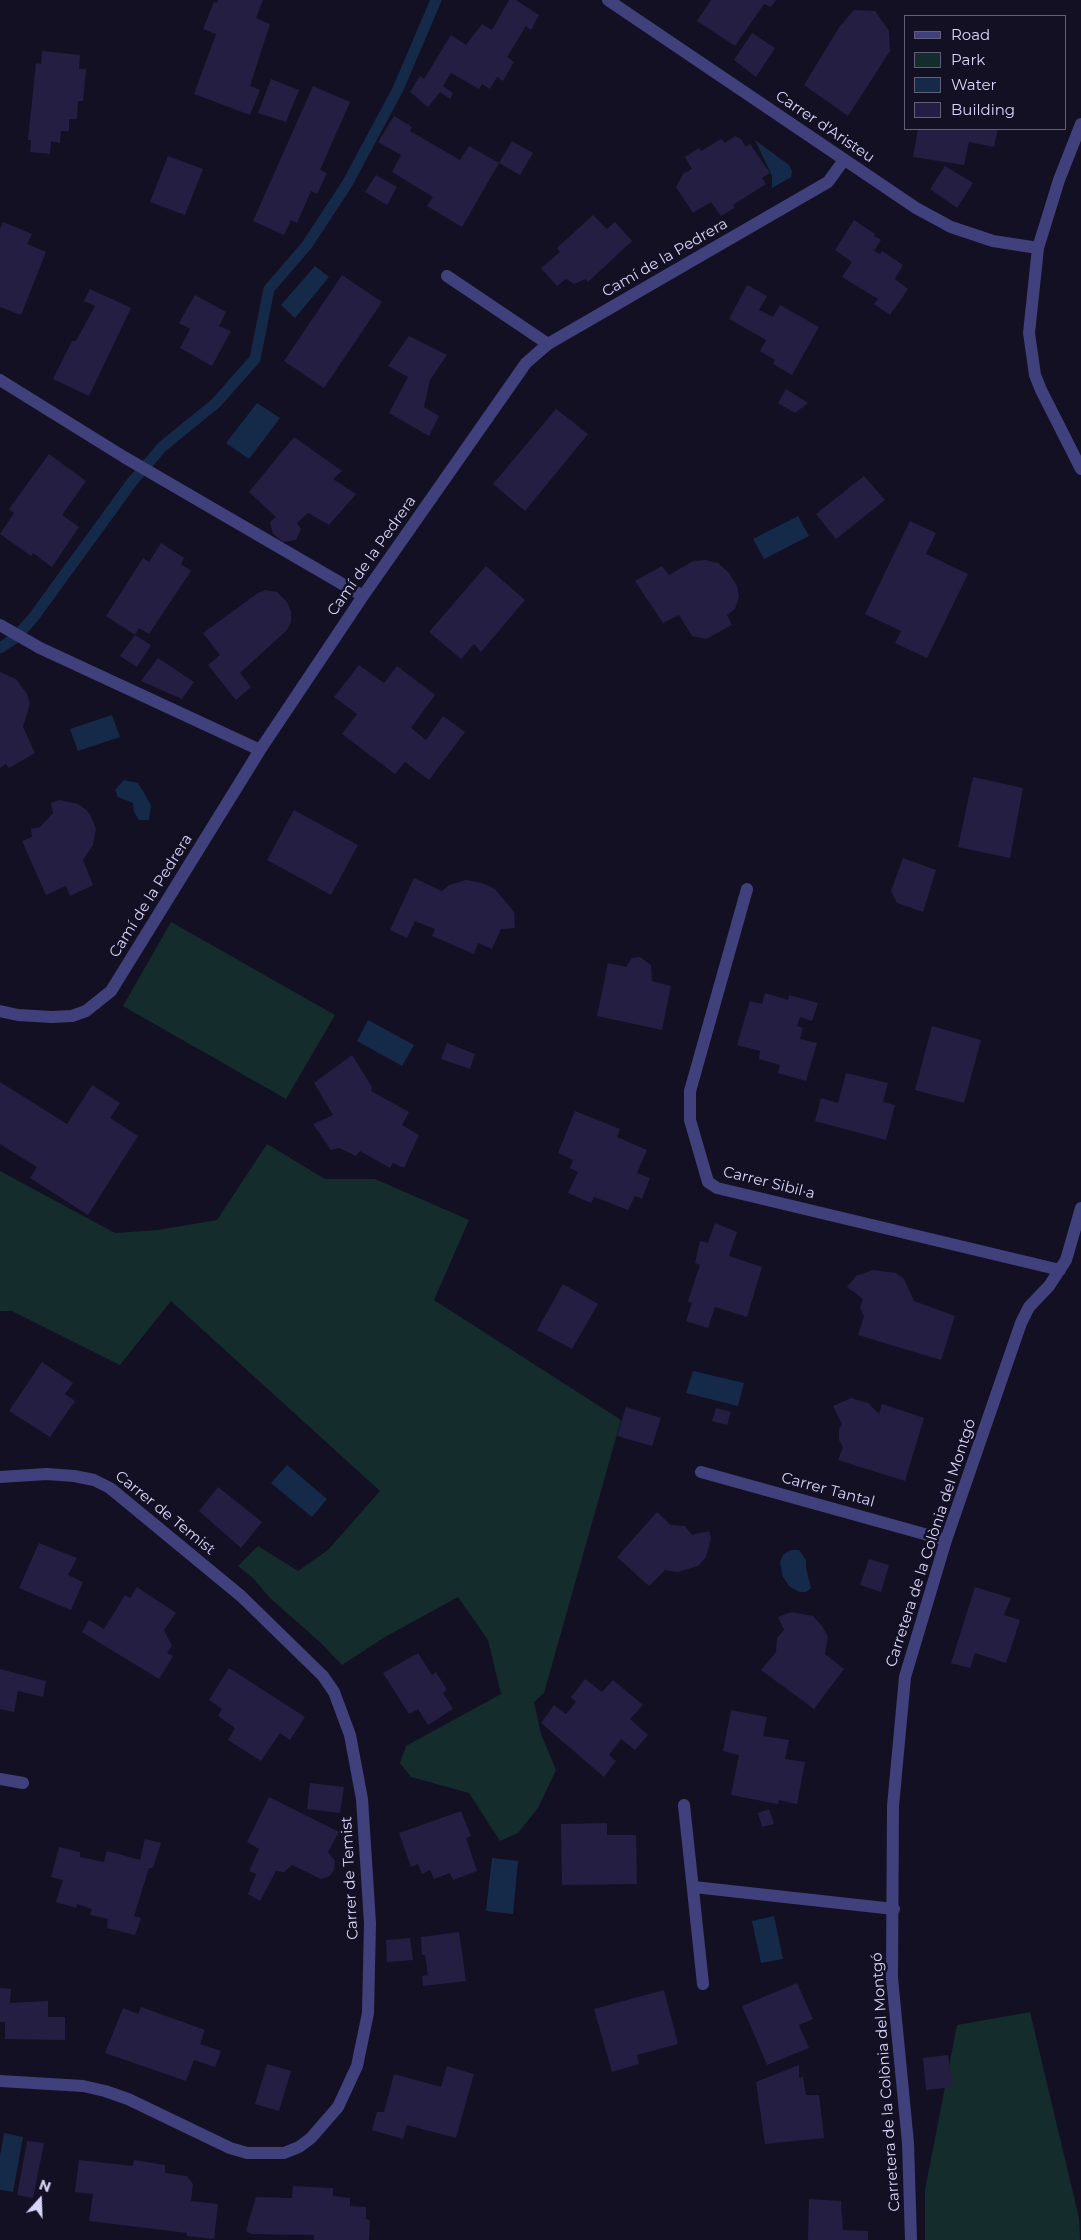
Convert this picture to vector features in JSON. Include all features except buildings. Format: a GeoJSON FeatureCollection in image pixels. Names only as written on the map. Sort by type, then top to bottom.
{"type":"FeatureCollection","features":[{"type":"Feature","properties":{"kind":"street","name":"Carrer d'Aristeu"},"geometry":{"type":"LineString","coordinates":[[608,0],[916,208],[951,227],[993,241],[1038,248]]}},
{"type":"Feature","properties":{"kind":"street"},"geometry":{"type":"LineString","coordinates":[[1081,124],[1059,180],[1038,248],[1029,333],[1035,375],[1081,469]]}},
{"type":"Feature","properties":{"kind":"street","name":"Camí de la Pedrera"},"geometry":{"type":"LineString","coordinates":[[0,1011],[18,1015],[52,1018],[72,1016],[86,1011],[111,992],[260,750],[362,596],[526,363],[548,344],[828,182],[844,160]]}},
{"type":"Feature","properties":{"kind":"street"},"geometry":{"type":"LineString","coordinates":[[446,276],[548,344]]}},
{"type":"Feature","properties":{"kind":"street"},"geometry":{"type":"LineString","coordinates":[[0,380],[124,457],[179,487],[362,596]]}},
{"type":"Feature","properties":{"kind":"street"},"geometry":{"type":"LineString","coordinates":[[0,625],[40,648],[260,750]]}},
{"type":"Feature","properties":{"kind":"street","name":"Carrer Sibil·a"},"geometry":{"type":"LineString","coordinates":[[748,889],[690,1091],[690,1120],[708,1182],[717,1188],[1060,1270]]}},
{"type":"Feature","properties":{"kind":"street","name":"Carretera de la Colònia del Montgó"},"geometry":{"type":"LineString","coordinates":[[911,2240],[908,2143],[892,1978],[894,1909],[893,1806],[905,1677],[946,1540],[1021,1323],[1029,1307],[1049,1286],[1066,1260],[1081,1208]]}},
{"type":"Feature","properties":{"kind":"street","name":"Carrer Tantal"},"geometry":{"type":"LineString","coordinates":[[700,1472],[946,1540]]}},
{"type":"Feature","properties":{"kind":"street","name":"Carrer de Temist"},"geometry":{"type":"LineString","coordinates":[[0,1477],[47,1474],[74,1476],[94,1480],[110,1488],[241,1596],[292,1643],[323,1676],[334,1692],[350,1735],[362,1799],[370,1923],[368,2013],[357,2066],[338,2107],[311,2138],[299,2147],[284,2153],[247,2153],[230,2148],[128,2099],[105,2091],[83,2086],[0,2082]]}},
{"type":"Feature","properties":{"kind":"street"},"geometry":{"type":"LineString","coordinates":[[0,1779],[23,1784]]}},
{"type":"Feature","properties":{"kind":"street"},"geometry":{"type":"LineString","coordinates":[[684,1805],[703,1984]]}},
{"type":"Feature","properties":{"kind":"street"},"geometry":{"type":"LineString","coordinates":[[694,1887],[894,1909]]}},
{"type":"Feature","properties":{"kind":"green space"},"geometry":{"type":"Polygon","coordinates":[[[171,922],[335,1015],[286,1099],[123,1006],[171,922]]]}},
{"type":"Feature","properties":{"kind":"green space"},"geometry":{"type":"Polygon","coordinates":[[[267,1144],[325,1179],[375,1179],[469,1220],[434,1300],[621,1420],[544,1693],[534,1702],[541,1734],[556,1770],[538,1808],[518,1833],[500,1841],[469,1793],[411,1777],[400,1763],[406,1746],[501,1694],[488,1640],[458,1597],[385,1637],[342,1665],[321,1643],[270,1598],[253,1578],[238,1566],[258,1546],[298,1571],[328,1550],[380,1491],[171,1301],[120,1365],[12,1311],[0,1311],[0,1171],[115,1233],[158,1230],[217,1220],[267,1144]]]}},
{"type":"Feature","properties":{"kind":"green space"},"geometry":{"type":"Polygon","coordinates":[[[1030,2012],[1079,2218],[1080,2240],[925,2240],[925,2190],[957,2025],[1030,2012]]]}},
{"type":"Feature","properties":{"kind":"water"},"geometry":{"type":"Polygon","coordinates":[[[755,140],[789,165],[792,171],[791,177],[772,188],[772,176],[755,140]]]}},
{"type":"Feature","properties":{"kind":"water"},"geometry":{"type":"Polygon","coordinates":[[[315,266],[329,277],[295,318],[281,305],[315,266]]]}},
{"type":"Feature","properties":{"kind":"water"},"geometry":{"type":"Polygon","coordinates":[[[257,403],[280,418],[249,459],[226,443],[257,403]]]}},
{"type":"Feature","properties":{"kind":"water"},"geometry":{"type":"Polygon","coordinates":[[[798,516],[809,536],[764,559],[753,539],[798,516]]]}},
{"type":"Feature","properties":{"kind":"water"},"geometry":{"type":"Polygon","coordinates":[[[112,715],[120,737],[78,751],[70,729],[112,715]]]}},
{"type":"Feature","properties":{"kind":"water"},"geometry":{"type":"Polygon","coordinates":[[[124,780],[138,783],[143,791],[151,806],[149,820],[139,820],[134,812],[133,803],[118,797],[115,790],[124,780]]]}},
{"type":"Feature","properties":{"kind":"water"},"geometry":{"type":"Polygon","coordinates":[[[368,1020],[414,1045],[402,1066],[357,1041],[368,1020]]]}},
{"type":"Feature","properties":{"kind":"water"},"geometry":{"type":"Polygon","coordinates":[[[693,1371],[744,1383],[738,1406],[686,1393],[693,1371]]]}},
{"type":"Feature","properties":{"kind":"water"},"geometry":{"type":"Polygon","coordinates":[[[287,1465],[327,1499],[312,1517],[271,1483],[287,1465]]]}},
{"type":"Feature","properties":{"kind":"water"},"geometry":{"type":"Polygon","coordinates":[[[790,1550],[799,1550],[806,1560],[811,1588],[806,1592],[799,1592],[789,1586],[783,1577],[780,1562],[783,1555],[790,1550]]]}},
{"type":"Feature","properties":{"kind":"water"},"geometry":{"type":"Polygon","coordinates":[[[492,1858],[518,1861],[513,1914],[486,1911],[492,1858]]]}},
{"type":"Feature","properties":{"kind":"water"},"geometry":{"type":"Polygon","coordinates":[[[774,1916],[783,1959],[761,1963],[752,1921],[774,1916]]]}},
{"type":"Feature","properties":{"kind":"water"},"geometry":{"type":"Polygon","coordinates":[[[4,2133],[23,2137],[13,2192],[0,2190],[0,2156],[4,2133]]]}},
{"type":"Feature","properties":{"kind":"waterway"},"geometry":{"type":"LineString","coordinates":[[0,648],[15,638],[33,618],[132,482],[162,447],[216,403],[255,359],[269,289],[307,245],[347,184],[398,89],[436,0]]}}]}
